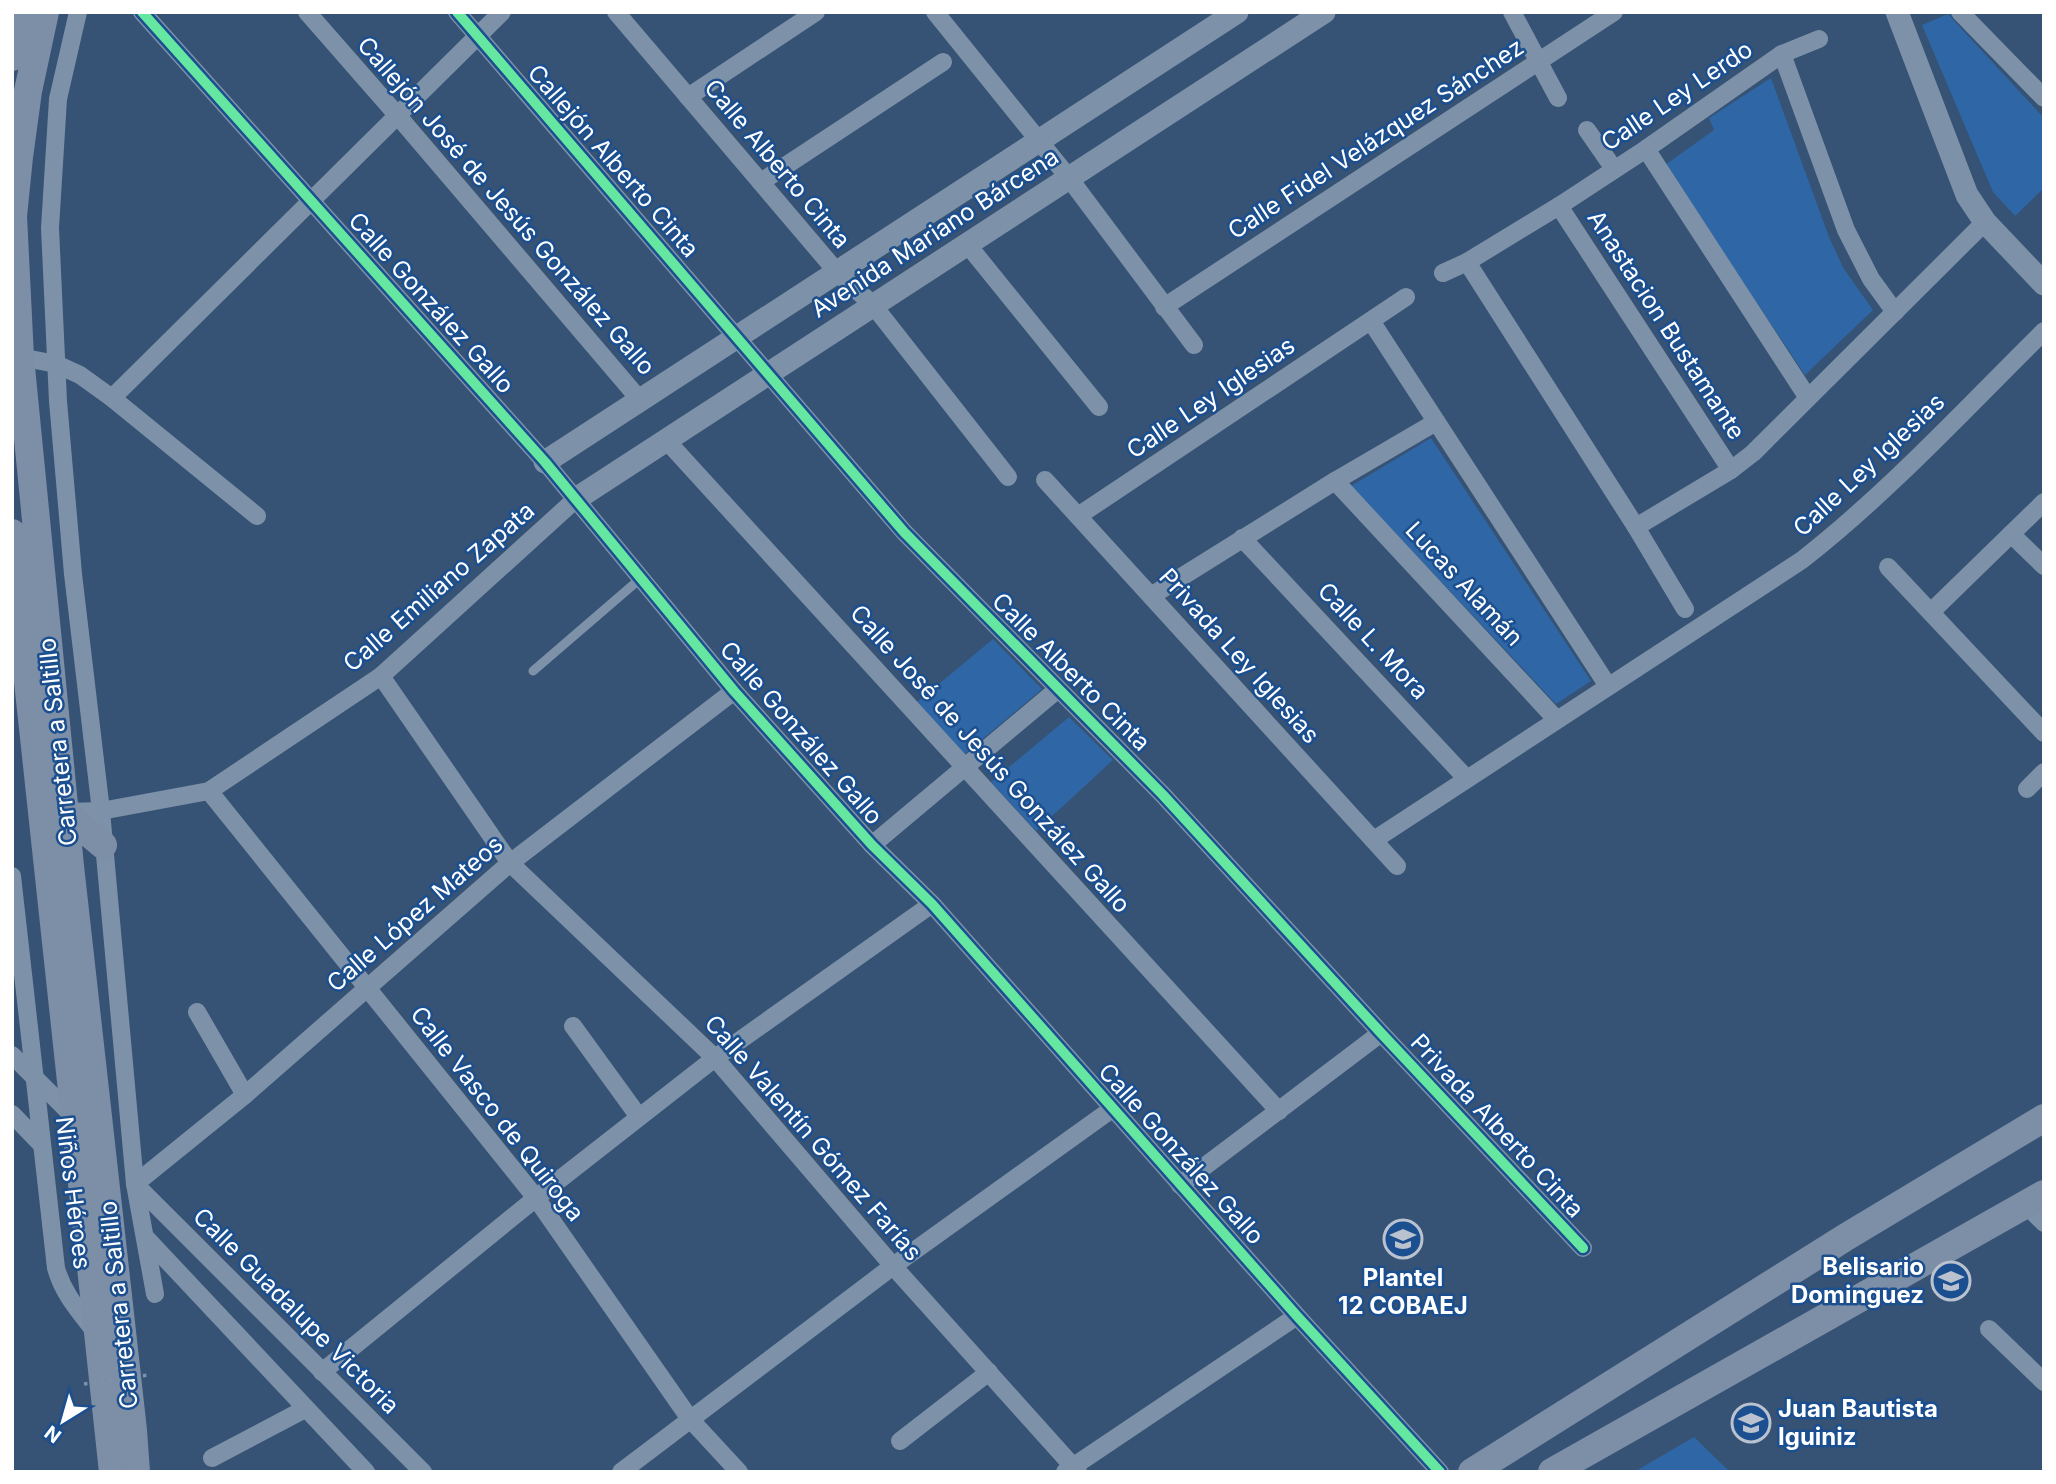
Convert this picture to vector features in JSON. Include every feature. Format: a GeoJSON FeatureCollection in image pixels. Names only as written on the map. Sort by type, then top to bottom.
{"type":"FeatureCollection","features":[{"type":"Feature","properties":{"kind":"main road"},"geometry":{"type":"LineString","coordinates":[[13,46],[21,12]]}},
{"type":"Feature","properties":{"kind":"main road","name":"Carretera a Saltillo"},"geometry":{"type":"LineString","coordinates":[[45,12],[26,104],[13,216],[20,357],[136,1472]]}},
{"type":"Feature","properties":{"kind":"main road","name":"Carretera a Saltillo"},"geometry":{"type":"LineString","coordinates":[[12,533],[113,1472]]}},
{"type":"Feature","properties":{"kind":"main road"},"geometry":{"type":"LineString","coordinates":[[66,813],[103,845]]}},
{"type":"Feature","properties":{"kind":"main road"},"geometry":{"type":"LineString","coordinates":[[1472,1472],[1857,1230],[2044,1118]]}},
{"type":"Feature","properties":{"kind":"main road"},"geometry":{"type":"LineString","coordinates":[[1552,1472],[2038,1207]]}},
{"type":"Feature","properties":{"kind":"street"},"geometry":{"type":"LineString","coordinates":[[78,12],[58,99],[50,228],[55,364],[73,574],[101,811],[135,1184],[155,1294]]}},
{"type":"Feature","properties":{"kind":"street","name":"Calle González Gallo"},"geometry":{"type":"LineString","coordinates":[[142,12],[545,461],[734,691],[872,845],[932,904],[1297,1316],[1440,1472]]}},
{"type":"Feature","properties":{"kind":"street","name":"Callejón José de Jesús González Gallo"},"geometry":{"type":"LineString","coordinates":[[307,12],[640,400]]}},
{"type":"Feature","properties":{"kind":"street","name":"Callejón Alberto Cinta"},"geometry":{"type":"LineString","coordinates":[[457,12],[736,337]]}},
{"type":"Feature","properties":{"kind":"street"},"geometry":{"type":"LineString","coordinates":[[112,398],[502,12]]}},
{"type":"Feature","properties":{"kind":"street","name":"Calle Alberto Cinta"},"geometry":{"type":"LineString","coordinates":[[616,12],[837,272],[873,305],[1008,477]]}},
{"type":"Feature","properties":{"kind":"street"},"geometry":{"type":"LineString","coordinates":[[688,97],[816,12]]}},
{"type":"Feature","properties":{"kind":"street"},"geometry":{"type":"LineString","coordinates":[[935,12],[1069,178],[1194,345]]}},
{"type":"Feature","properties":{"kind":"street","name":"Avenida Mariano Bárcena"},"geometry":{"type":"LineString","coordinates":[[545,461],[1237,12]]}},
{"type":"Feature","properties":{"kind":"street","name":"Avenida Mariano Bárcena"},"geometry":{"type":"LineString","coordinates":[[576,499],[1324,12]]}},
{"type":"Feature","properties":{"kind":"street"},"geometry":{"type":"LineString","coordinates":[[1512,12],[1558,98]]}},
{"type":"Feature","properties":{"kind":"street","name":"Calle Fidel Velázquez Sánchez"},"geometry":{"type":"LineString","coordinates":[[1164,307],[1614,12]]}},
{"type":"Feature","properties":{"kind":"street"},"geometry":{"type":"LineString","coordinates":[[1897,12],[1968,195],[1985,222],[2044,284]]}},
{"type":"Feature","properties":{"kind":"street"},"geometry":{"type":"LineString","coordinates":[[1960,12],[2044,98]]}},
{"type":"Feature","properties":{"kind":"street"},"geometry":{"type":"LineString","coordinates":[[1782,54],[1819,39]]}},
{"type":"Feature","properties":{"kind":"street","name":"Calle Ley Lerdo"},"geometry":{"type":"LineString","coordinates":[[1443,273],[1467,262],[1559,206],[1782,54],[1846,230],[1871,279],[1895,312]]}},
{"type":"Feature","properties":{"kind":"street"},"geometry":{"type":"LineString","coordinates":[[761,182],[943,62]]}},
{"type":"Feature","properties":{"kind":"street"},"geometry":{"type":"LineString","coordinates":[[1587,130],[1614,169]]}},
{"type":"Feature","properties":{"kind":"street"},"geometry":{"type":"LineString","coordinates":[[1646,149],[1808,398]]}},
{"type":"Feature","properties":{"kind":"street","name":"Anastacion Bustamante"},"geometry":{"type":"LineString","coordinates":[[1559,206],[1731,470]]}},
{"type":"Feature","properties":{"kind":"street"},"geometry":{"type":"LineString","coordinates":[[1636,527],[1731,470],[1762,444],[1985,222]]}},
{"type":"Feature","properties":{"kind":"street"},"geometry":{"type":"LineString","coordinates":[[967,244],[1099,407]]}},
{"type":"Feature","properties":{"kind":"street"},"geometry":{"type":"LineString","coordinates":[[1467,262],[1636,527],[1685,609]]}},
{"type":"Feature","properties":{"kind":"street","name":"Calle Ley Iglesias"},"geometry":{"type":"LineString","coordinates":[[1078,516],[1406,296]]}},
{"type":"Feature","properties":{"kind":"street"},"geometry":{"type":"LineString","coordinates":[[1371,321],[1608,686]]}},
{"type":"Feature","properties":{"kind":"street","name":"Calle Ley Iglesias"},"geometry":{"type":"LineString","coordinates":[[1374,840],[1802,560],[1838,532],[1879,494],[2044,331]]}},
{"type":"Feature","properties":{"kind":"street","name":"Calle Alberto Cinta"},"geometry":{"type":"LineString","coordinates":[[736,337],[904,532],[1163,794],[1381,1033]]}},
{"type":"Feature","properties":{"kind":"street"},"geometry":{"type":"LineString","coordinates":[[20,357],[55,364],[80,375],[257,516]]}},
{"type":"Feature","properties":{"kind":"street"},"geometry":{"type":"LineString","coordinates":[[1151,596],[1242,537],[1436,422]]}},
{"type":"Feature","properties":{"kind":"street","name":"Calle José de Jesús González Gallo"},"geometry":{"type":"LineString","coordinates":[[666,440],[1279,1111]]}},
{"type":"Feature","properties":{"kind":"street","name":"Privada Ley Iglesias"},"geometry":{"type":"LineString","coordinates":[[1045,480],[1397,866]]}},
{"type":"Feature","properties":{"kind":"street","name":"Lucas Alamán"},"geometry":{"type":"LineString","coordinates":[[1335,481],[1557,720]]}},
{"type":"Feature","properties":{"kind":"street","name":"Calle Emiliano Zapata"},"geometry":{"type":"LineString","coordinates":[[66,813],[101,811],[209,791],[381,676],[576,499]]}},
{"type":"Feature","properties":{"kind":"street"},"geometry":{"type":"LineString","coordinates":[[1931,612],[2044,502]]}},
{"type":"Feature","properties":{"kind":"street"},"geometry":{"type":"LineString","coordinates":[[2011,534],[2044,566]]}},
{"type":"Feature","properties":{"kind":"street","name":"Calle L. Mora"},"geometry":{"type":"LineString","coordinates":[[1242,537],[1467,779]]}},
{"type":"Feature","properties":{"kind":"street"},"geometry":{"type":"LineString","coordinates":[[1888,567],[2044,733]]}},
{"type":"Feature","properties":{"kind":"street","name":"Calle Valentín Gómez Farías"},"geometry":{"type":"LineString","coordinates":[[381,676],[510,863],[715,1058],[1072,1470]]}},
{"type":"Feature","properties":{"kind":"street"},"geometry":{"type":"LineString","coordinates":[[872,845],[1058,689]]}},
{"type":"Feature","properties":{"kind":"street","name":"Calle López Mateos"},"geometry":{"type":"LineString","coordinates":[[135,1184],[245,1095],[510,863],[734,691]]}},
{"type":"Feature","properties":{"kind":"street"},"geometry":{"type":"LineString","coordinates":[[2027,789],[2044,772]]}},
{"type":"Feature","properties":{"kind":"street","name":"Calle Vasco de Quiroga"},"geometry":{"type":"LineString","coordinates":[[209,791],[536,1198],[690,1419],[738,1472]]}},
{"type":"Feature","properties":{"kind":"street","name":"Niños Héroes"},"geometry":{"type":"LineString","coordinates":[[12,876],[56,1268],[60,1284],[99,1336]]}},
{"type":"Feature","properties":{"kind":"street"},"geometry":{"type":"LineString","coordinates":[[322,1372],[536,1198],[715,1058],[932,904]]}},
{"type":"Feature","properties":{"kind":"street"},"geometry":{"type":"LineString","coordinates":[[197,1012],[245,1095]]}},
{"type":"Feature","properties":{"kind":"street"},"geometry":{"type":"LineString","coordinates":[[573,1026],[639,1117]]}},
{"type":"Feature","properties":{"kind":"street"},"geometry":{"type":"LineString","coordinates":[[1180,1185],[1381,1033]]}},
{"type":"Feature","properties":{"kind":"street","name":"Privada Alberto Cinta"},"geometry":{"type":"LineString","coordinates":[[1381,1033],[1583,1248]]}},
{"type":"Feature","properties":{"kind":"street"},"geometry":{"type":"LineString","coordinates":[[12,1055],[75,1118]]}},
{"type":"Feature","properties":{"kind":"street"},"geometry":{"type":"LineString","coordinates":[[621,1472],[893,1266],[1112,1109]]}},
{"type":"Feature","properties":{"kind":"street"},"geometry":{"type":"LineString","coordinates":[[12,1114],[42,1144]]}},
{"type":"Feature","properties":{"kind":"street","name":"Calle Guadalupe Victoria"},"geometry":{"type":"LineString","coordinates":[[135,1184],[423,1472]]}},
{"type":"Feature","properties":{"kind":"street"},"geometry":{"type":"LineString","coordinates":[[146,1238],[366,1472]]}},
{"type":"Feature","properties":{"kind":"street"},"geometry":{"type":"LineString","coordinates":[[1072,1470],[1297,1316]]}},
{"type":"Feature","properties":{"kind":"street"},"geometry":{"type":"LineString","coordinates":[[1989,1329],[2044,1382]]}},
{"type":"Feature","properties":{"kind":"street"},"geometry":{"type":"LineString","coordinates":[[900,1441],[989,1372]]}},
{"type":"Feature","properties":{"kind":"street"},"geometry":{"type":"LineString","coordinates":[[212,1458],[305,1409]]}},
{"type":"Feature","properties":{"kind":"lane"},"geometry":{"type":"LineString","coordinates":[[533,671],[641,578]]}},
{"type":"Feature","properties":{"kind":"path"},"geometry":{"type":"LineString","coordinates":[[84,1384],[148,1375]]}},
{"type":"Feature","properties":{"kind":"shaded area"},"geometry":{"type":"Polygon","coordinates":[[[1948,14],[2044,118],[2044,188],[2015,216],[1993,192],[1922,25],[1948,14]]]}},
{"type":"Feature","properties":{"kind":"shaded area"},"geometry":{"type":"Polygon","coordinates":[[[1771,78],[1829,237],[1844,269],[1873,310],[1805,375],[1665,165],[1714,130],[1709,118],[1771,78]]]}},
{"type":"Feature","properties":{"kind":"shaded area"},"geometry":{"type":"Polygon","coordinates":[[[1431,438],[1591,681],[1556,704],[1351,486],[1431,438]]]}},
{"type":"Feature","properties":{"kind":"shaded area"},"geometry":{"type":"Polygon","coordinates":[[[993,639],[1042,689],[965,754],[917,702],[993,639]]]}},
{"type":"Feature","properties":{"kind":"shaded area"},"geometry":{"type":"Polygon","coordinates":[[[1069,717],[1113,760],[1036,831],[991,782],[1069,717]]]}},
{"type":"Feature","properties":{"kind":"shaded area"},"geometry":{"type":"Polygon","coordinates":[[[1694,1437],[1730,1472],[1634,1472],[1694,1437]]]}},
{"type":"Feature","properties":{"kind":"cycle path"},"geometry":{"type":"LineString","coordinates":[[142,12],[545,462],[734,691],[872,845],[932,904],[1297,1316],[1440,1472]]}},
{"type":"Feature","properties":{"kind":"cycle path"},"geometry":{"type":"LineString","coordinates":[[457,12],[904,532],[1163,795],[1583,1248]]}},
{"type":"Feature","properties":{"kind":"place","name":"Plantel 12 COBAEJ"},"geometry":{"type":"Point","coordinates":[1403,1239]}},
{"type":"Feature","properties":{"kind":"place","name":"Belisario Dominguez"},"geometry":{"type":"Point","coordinates":[1951,1281]}},
{"type":"Feature","properties":{"kind":"place","name":"Juan Bautista Iguiniz"},"geometry":{"type":"Point","coordinates":[1751,1423]}}]}
